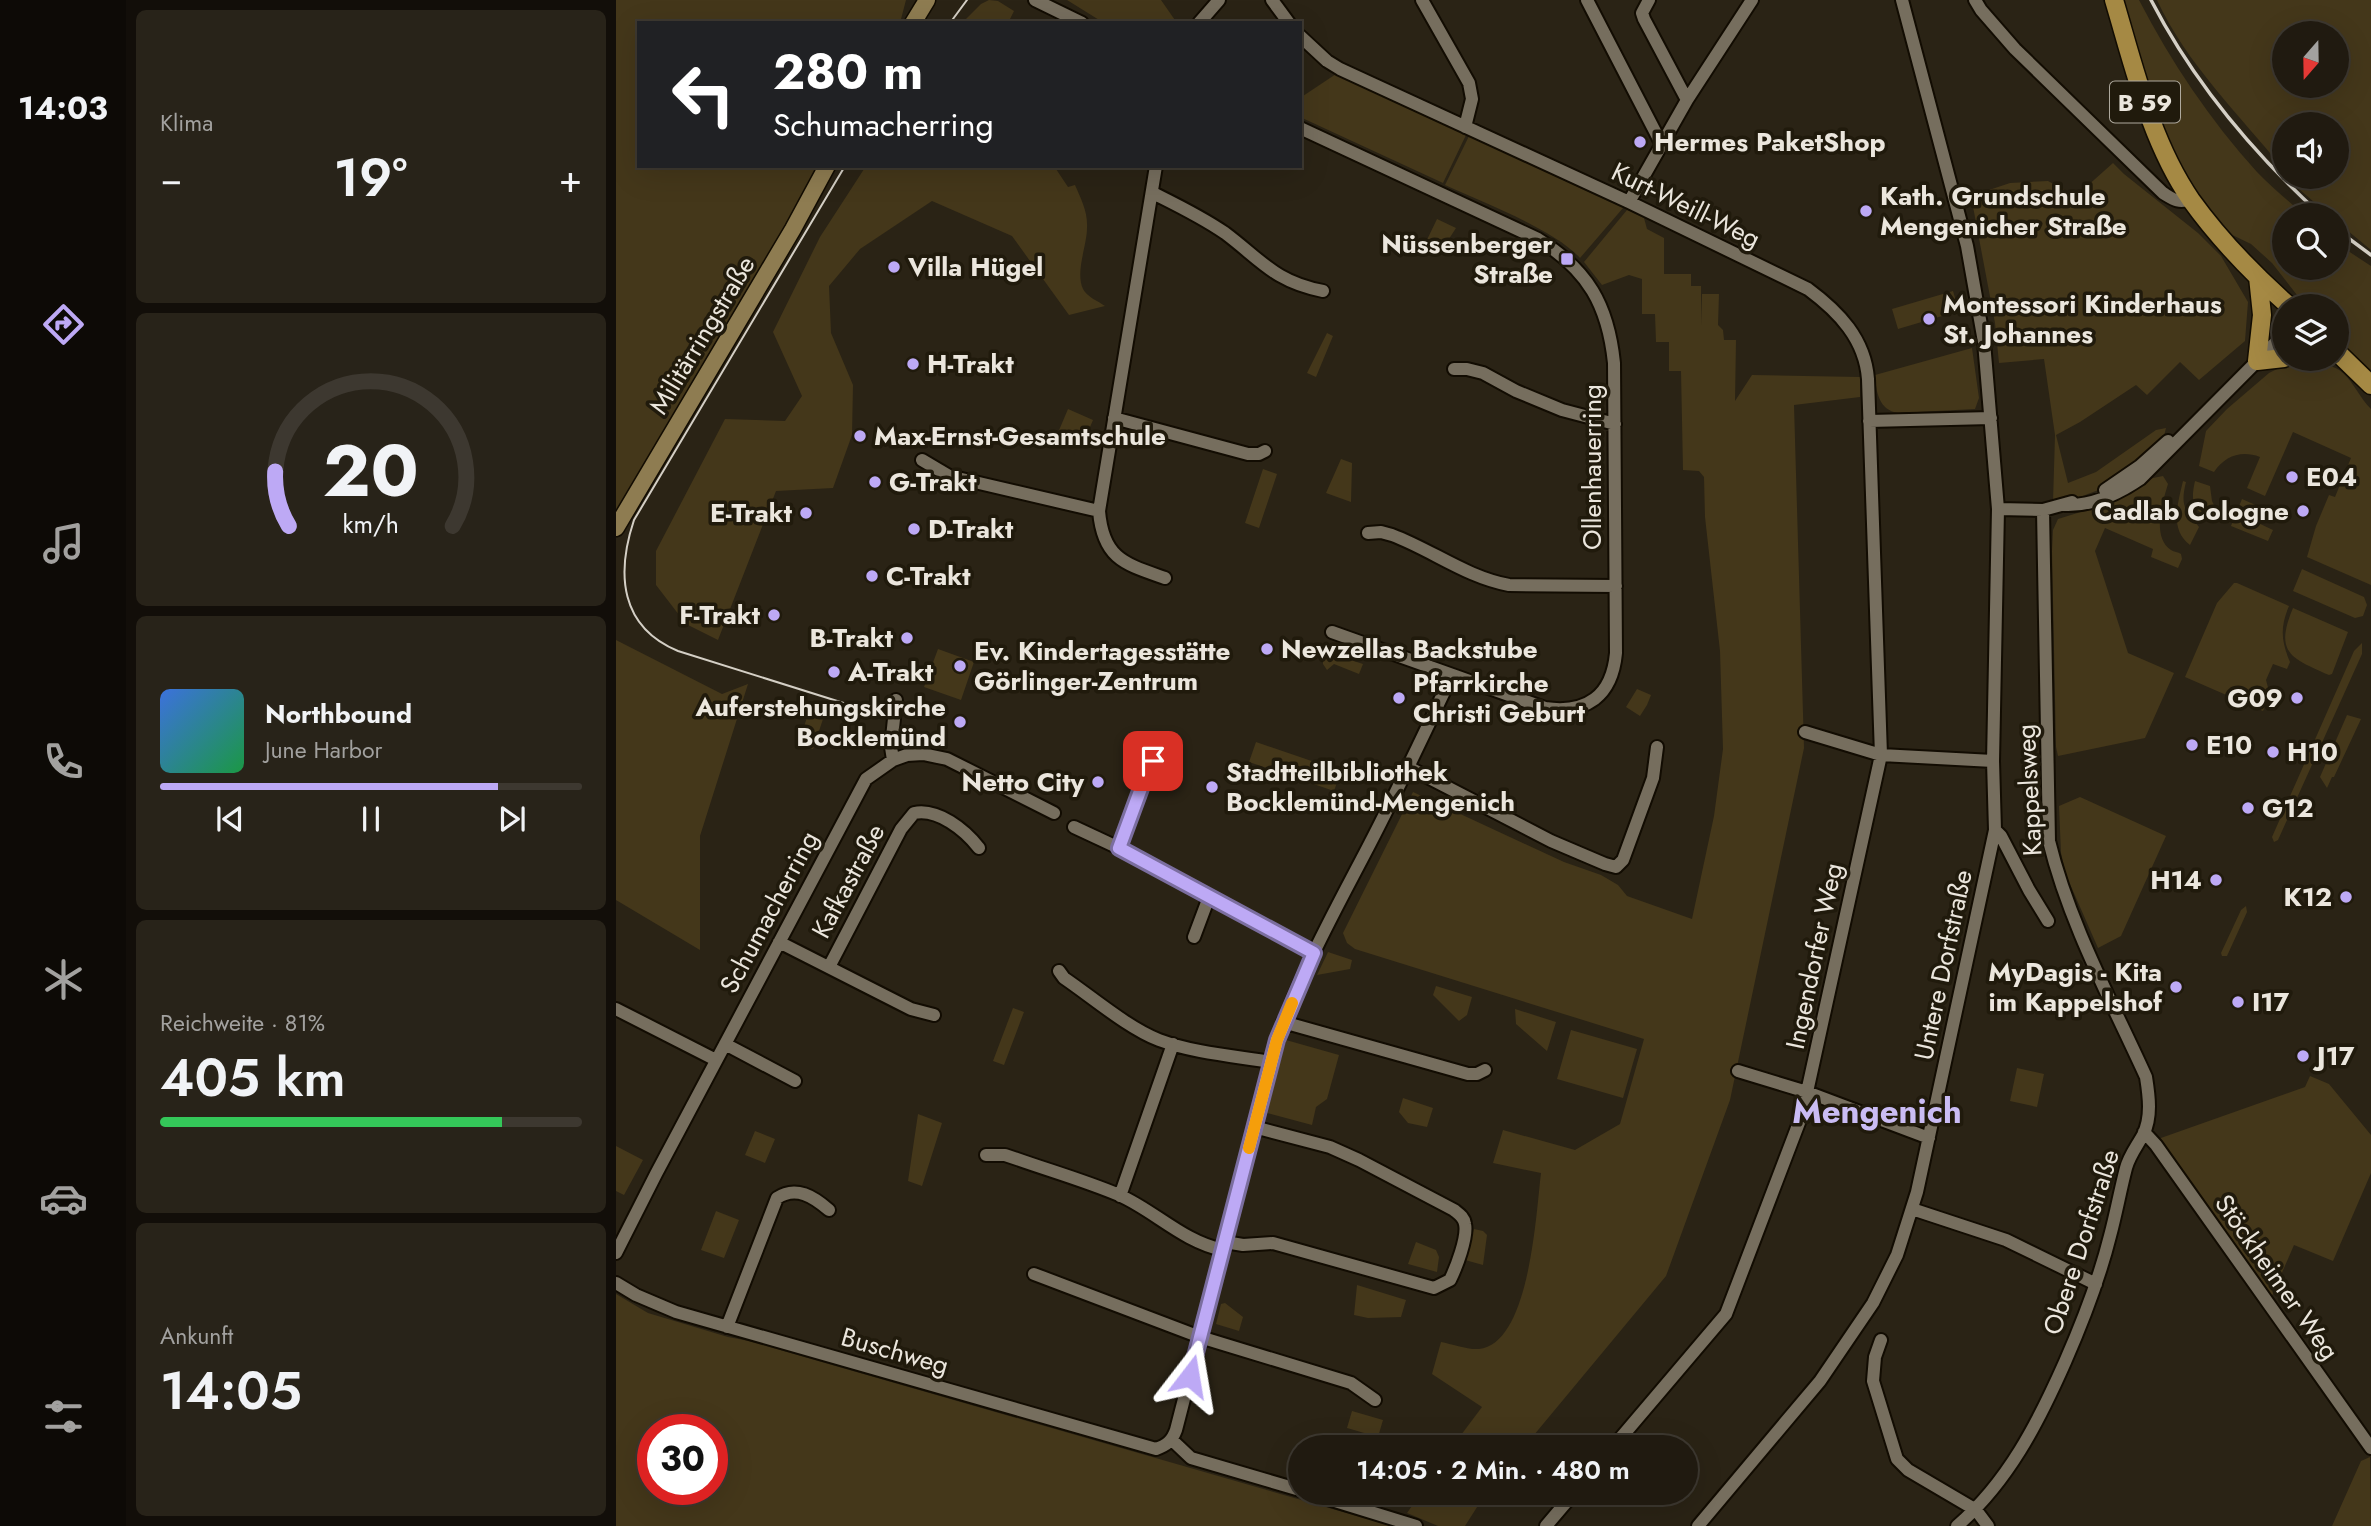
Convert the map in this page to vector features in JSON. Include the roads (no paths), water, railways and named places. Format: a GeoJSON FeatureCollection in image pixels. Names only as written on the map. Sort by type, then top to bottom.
{"type":"FeatureCollection","features":[{"type":"Feature","properties":{"kind":"main road"},"geometry":{"type":"LineString","coordinates":[[911,0],[911,21]]}},
{"type":"Feature","properties":{"kind":"main road"},"geometry":{"type":"LineString","coordinates":[[912,21],[927,0]]}},
{"type":"Feature","properties":{"kind":"main road","name":"B 59"},"geometry":{"type":"LineString","coordinates":[[2114,0],[2158,137],[2171,164],[2190,198],[2233,251],[2276,294]]}},
{"type":"Feature","properties":{"kind":"main road","name":"Militärringstraße"},"geometry":{"type":"LineString","coordinates":[[616,528],[793,229],[826,168]]}},
{"type":"Feature","properties":{"kind":"main road"},"geometry":{"type":"LineString","coordinates":[[2258,277],[2262,315],[2257,361],[2272,359]]}},
{"type":"Feature","properties":{"kind":"main road"},"geometry":{"type":"LineString","coordinates":[[2349,364],[2371,384]]}},
{"type":"Feature","properties":{"kind":"main road"},"geometry":{"type":"LineString","coordinates":[[2349,367],[2353,368]]}},
{"type":"Feature","properties":{"kind":"street"},"geometry":{"type":"LineString","coordinates":[[1035,0],[1078,21]]}},
{"type":"Feature","properties":{"kind":"street"},"geometry":{"type":"LineString","coordinates":[[1201,21],[1219,0]]}},
{"type":"Feature","properties":{"kind":"street"},"geometry":{"type":"LineString","coordinates":[[1272,0],[1288,21]]}},
{"type":"Feature","properties":{"kind":"street"},"geometry":{"type":"LineString","coordinates":[[1422,0],[1469,83],[1472,99],[1465,127]]}},
{"type":"Feature","properties":{"kind":"street"},"geometry":{"type":"LineString","coordinates":[[1587,0],[1661,143]]}},
{"type":"Feature","properties":{"kind":"street"},"geometry":{"type":"LineString","coordinates":[[1649,0],[1642,13],[1644,19],[1687,100]]}},
{"type":"Feature","properties":{"kind":"street"},"geometry":{"type":"LineString","coordinates":[[1629,202],[1687,100],[1752,0]]}},
{"type":"Feature","properties":{"kind":"street","name":"Untere Dorfstraße"},"geometry":{"type":"LineString","coordinates":[[1698,1526],[1820,1381],[1873,1303],[1897,1255],[1930,1139],[1994,830],[1998,509],[1983,340],[1967,246],[1902,0]]}},
{"type":"Feature","properties":{"kind":"street"},"geometry":{"type":"LineString","coordinates":[[1975,0],[2015,49],[2164,193],[2176,201],[2190,198]]}},
{"type":"Feature","properties":{"kind":"street","name":"Kurt-Weill-Weg"},"geometry":{"type":"LineString","coordinates":[[1302,38],[1340,69],[1629,202],[1808,289],[1831,306],[1850,329],[1862,351],[1867,372],[1869,421]]}},
{"type":"Feature","properties":{"kind":"street","name":"Ollenhauerring"},"geometry":{"type":"LineString","coordinates":[[1302,129],[1538,239],[1567,258],[1590,286],[1605,315],[1611,335],[1614,362],[1615,669],[1603,692],[1583,706],[1570,710],[1545,708],[1332,632]]}},
{"type":"Feature","properties":{"kind":"street"},"geometry":{"type":"LineString","coordinates":[[1156,168],[1098,510],[1105,541],[1122,561],[1165,578]]}},
{"type":"Feature","properties":{"kind":"street"},"geometry":{"type":"LineString","coordinates":[[1153,193],[1218,229],[1277,275],[1295,284],[1323,291]]}},
{"type":"Feature","properties":{"kind":"street"},"geometry":{"type":"LineString","coordinates":[[1998,509],[2043,510],[2109,489],[2168,441],[2181,435],[2272,346]]}},
{"type":"Feature","properties":{"kind":"street"},"geometry":{"type":"LineString","coordinates":[[1454,369],[1483,373],[1562,410],[1615,424]]}},
{"type":"Feature","properties":{"kind":"street"},"geometry":{"type":"LineString","coordinates":[[1114,418],[1248,454],[1265,451]]}},
{"type":"Feature","properties":{"kind":"street"},"geometry":{"type":"LineString","coordinates":[[1869,421],[1991,418]]}},
{"type":"Feature","properties":{"kind":"street","name":"Ingendorfer Weg"},"geometry":{"type":"LineString","coordinates":[[1623,1435],[1726,1314],[1800,1120],[1807,1092],[1881,755],[1869,421]]}},
{"type":"Feature","properties":{"kind":"street"},"geometry":{"type":"LineString","coordinates":[[922,460],[949,476],[1098,510]]}},
{"type":"Feature","properties":{"kind":"street","name":"Kappelsweg"},"geometry":{"type":"LineString","coordinates":[[2043,510],[2049,841],[2056,869],[2078,929],[2146,1077],[2149,1099],[2144,1132]]}},
{"type":"Feature","properties":{"kind":"street"},"geometry":{"type":"LineString","coordinates":[[1368,533],[1381,532],[1399,537],[1476,577],[1509,585],[1616,586]]}},
{"type":"Feature","properties":{"kind":"street"},"geometry":{"type":"LineString","coordinates":[[1169,1443],[1200,1337],[1283,1022],[1314,953],[1452,675]]}},
{"type":"Feature","properties":{"kind":"street"},"geometry":{"type":"LineString","coordinates":[[893,760],[891,747],[896,700]]}},
{"type":"Feature","properties":{"kind":"street"},"geometry":{"type":"LineString","coordinates":[[1805,732],[1881,755],[1993,761]]}},
{"type":"Feature","properties":{"kind":"street"},"geometry":{"type":"LineString","coordinates":[[1408,767],[1551,841],[1616,867],[1623,860],[1653,778],[1657,747]]}},
{"type":"Feature","properties":{"kind":"street","name":"Schumacherring"},"geometry":{"type":"LineString","coordinates":[[616,1252],[866,779],[893,760],[907,755],[923,754],[947,759],[1055,813]]}},
{"type":"Feature","properties":{"kind":"street"},"geometry":{"type":"LineString","coordinates":[[1119,848],[1150,764],[1159,760]]}},
{"type":"Feature","properties":{"kind":"street","name":"Kafkastraße"},"geometry":{"type":"LineString","coordinates":[[829,967],[901,829],[914,813],[930,813],[958,827],[979,848]]}},
{"type":"Feature","properties":{"kind":"street"},"geometry":{"type":"LineString","coordinates":[[1074,827],[1119,848],[1314,953]]}},
{"type":"Feature","properties":{"kind":"street"},"geometry":{"type":"LineString","coordinates":[[1994,830],[2001,836],[2048,921]]}},
{"type":"Feature","properties":{"kind":"street"},"geometry":{"type":"LineString","coordinates":[[1194,937],[1209,897]]}},
{"type":"Feature","properties":{"kind":"street"},"geometry":{"type":"LineString","coordinates":[[779,942],[911,1009],[934,1015]]}},
{"type":"Feature","properties":{"kind":"street"},"geometry":{"type":"LineString","coordinates":[[1059,971],[1064,978],[1138,1030],[1173,1044],[1271,1062]]}},
{"type":"Feature","properties":{"kind":"street"},"geometry":{"type":"LineString","coordinates":[[616,1009],[716,1060]]}},
{"type":"Feature","properties":{"kind":"street"},"geometry":{"type":"LineString","coordinates":[[1283,1022],[1468,1074],[1485,1070]]}},
{"type":"Feature","properties":{"kind":"street"},"geometry":{"type":"LineString","coordinates":[[725,1044],[795,1081]]}},
{"type":"Feature","properties":{"kind":"street"},"geometry":{"type":"LineString","coordinates":[[1120,1196],[1173,1044]]}},
{"type":"Feature","properties":{"kind":"street"},"geometry":{"type":"LineString","coordinates":[[1738,1071],[1807,1092],[1930,1139]]}},
{"type":"Feature","properties":{"kind":"street"},"geometry":{"type":"LineString","coordinates":[[986,1155],[1005,1155],[1120,1196],[1189,1239],[1206,1246],[1273,1243],[1434,1288],[1450,1280],[1466,1225],[1454,1210],[1360,1160],[1329,1147],[1254,1127]]}},
{"type":"Feature","properties":{"kind":"street","name":"Obere Dorfstraße"},"geometry":{"type":"LineString","coordinates":[[1957,1526],[1976,1510],[2007,1472],[2036,1423],[2081,1326],[2110,1237],[2127,1162],[2144,1132]]}},
{"type":"Feature","properties":{"kind":"street","name":"Stöckheimer Weg"},"geometry":{"type":"LineString","coordinates":[[2144,1132],[2371,1448]]}},
{"type":"Feature","properties":{"kind":"street"},"geometry":{"type":"LineString","coordinates":[[727,1327],[777,1198],[796,1191],[818,1201],[829,1210]]}},
{"type":"Feature","properties":{"kind":"street"},"geometry":{"type":"LineString","coordinates":[[1912,1209],[2006,1240],[2096,1284]]}},
{"type":"Feature","properties":{"kind":"street"},"geometry":{"type":"LineString","coordinates":[[1034,1274],[1200,1337],[1351,1383],[1376,1400]]}},
{"type":"Feature","properties":{"kind":"street","name":"Buschweg"},"geometry":{"type":"LineString","coordinates":[[616,1283],[655,1304],[727,1327],[1156,1448],[1169,1443],[1191,1458],[1288,1486]]}},
{"type":"Feature","properties":{"kind":"street"},"geometry":{"type":"LineString","coordinates":[[1881,1340],[1875,1357],[1873,1381],[1897,1458],[1908,1470],[1976,1510],[1988,1526]]}},
{"type":"Feature","properties":{"kind":"street"},"geometry":{"type":"LineString","coordinates":[[1348,1505],[1416,1526]]}},
{"type":"Feature","properties":{"kind":"street"},"geometry":{"type":"LineString","coordinates":[[1546,1526],[1564,1505]]}},
{"type":"Feature","properties":{"kind":"tram line"},"geometry":{"type":"LineString","coordinates":[[951,21],[967,0]]}},
{"type":"Feature","properties":{"kind":"tram line"},"geometry":{"type":"LineString","coordinates":[[844,168],[634,520],[628,540],[625,579],[634,613],[644,628],[659,641],[678,651],[869,711]]}},
{"type":"Feature","properties":{"kind":"railway"},"geometry":{"type":"LineString","coordinates":[[2151,0],[2206,88],[2249,142],[2308,203]]}},
{"type":"Feature","properties":{"kind":"railway"},"geometry":{"type":"LineString","coordinates":[[2349,239],[2371,255]]}},
{"type":"Feature","properties":{"kind":"place","name":"Hermes PaketShop"},"geometry":{"type":"Point","coordinates":[1640,142]}},
{"type":"Feature","properties":{"kind":"place","name":"Kath. Grundschule Mengenicher Straße"},"geometry":{"type":"Point","coordinates":[1866,211]}},
{"type":"Feature","properties":{"kind":"place","name":"Nüssenberger Straße"},"geometry":{"type":"Point","coordinates":[1567,259]}},
{"type":"Feature","properties":{"kind":"place","name":"Villa Hügel"},"geometry":{"type":"Point","coordinates":[894,267]}},
{"type":"Feature","properties":{"kind":"place","name":"Montessori Kinderhaus St. Johannes"},"geometry":{"type":"Point","coordinates":[1929,319]}},
{"type":"Feature","properties":{"kind":"place","name":"H-Trakt"},"geometry":{"type":"Point","coordinates":[913,364]}},
{"type":"Feature","properties":{"kind":"place","name":"Max-Ernst-Gesamtschule"},"geometry":{"type":"Point","coordinates":[860,436]}},
{"type":"Feature","properties":{"kind":"place","name":"E04"},"geometry":{"type":"Point","coordinates":[2292,477]}},
{"type":"Feature","properties":{"kind":"place","name":"G-Trakt"},"geometry":{"type":"Point","coordinates":[875,482]}},
{"type":"Feature","properties":{"kind":"place","name":"Cadlab Cologne"},"geometry":{"type":"Point","coordinates":[2303,511]}},
{"type":"Feature","properties":{"kind":"place","name":"E-Trakt"},"geometry":{"type":"Point","coordinates":[806,513]}},
{"type":"Feature","properties":{"kind":"place","name":"D-Trakt"},"geometry":{"type":"Point","coordinates":[914,529]}},
{"type":"Feature","properties":{"kind":"place","name":"C-Trakt"},"geometry":{"type":"Point","coordinates":[872,576]}},
{"type":"Feature","properties":{"kind":"place","name":"F-Trakt"},"geometry":{"type":"Point","coordinates":[774,615]}},
{"type":"Feature","properties":{"kind":"place","name":"B-Trakt"},"geometry":{"type":"Point","coordinates":[907,638]}},
{"type":"Feature","properties":{"kind":"place","name":"Newzellas Backstube"},"geometry":{"type":"Point","coordinates":[1267,649]}},
{"type":"Feature","properties":{"kind":"place","name":"Ev. Kindertagesstätte Görlinger-Zentrum"},"geometry":{"type":"Point","coordinates":[960,666]}},
{"type":"Feature","properties":{"kind":"place","name":"A-Trakt"},"geometry":{"type":"Point","coordinates":[834,672]}},
{"type":"Feature","properties":{"kind":"place","name":"Pfarrkirche Christi Geburt"},"geometry":{"type":"Point","coordinates":[1399,698]}},
{"type":"Feature","properties":{"kind":"place","name":"G09"},"geometry":{"type":"Point","coordinates":[2297,698]}},
{"type":"Feature","properties":{"kind":"place","name":"Auferstehungskirche Bocklemünd"},"geometry":{"type":"Point","coordinates":[960,722]}},
{"type":"Feature","properties":{"kind":"place","name":"E10"},"geometry":{"type":"Point","coordinates":[2192,745]}},
{"type":"Feature","properties":{"kind":"place","name":"H10"},"geometry":{"type":"Point","coordinates":[2273,752]}},
{"type":"Feature","properties":{"kind":"place","name":"Netto City"},"geometry":{"type":"Point","coordinates":[1098,782]}},
{"type":"Feature","properties":{"kind":"place","name":"Stadtteilbibliothek Bocklemünd-Mengenich"},"geometry":{"type":"Point","coordinates":[1212,787]}},
{"type":"Feature","properties":{"kind":"place","name":"G12"},"geometry":{"type":"Point","coordinates":[2248,808]}},
{"type":"Feature","properties":{"kind":"place","name":"H14"},"geometry":{"type":"Point","coordinates":[2216,880]}},
{"type":"Feature","properties":{"kind":"place","name":"K12"},"geometry":{"type":"Point","coordinates":[2346,897]}},
{"type":"Feature","properties":{"kind":"place","name":"MyDagis - Kita im Kappelshof"},"geometry":{"type":"Point","coordinates":[2176,987]}},
{"type":"Feature","properties":{"kind":"place","name":"I17"},"geometry":{"type":"Point","coordinates":[2238,1002]}},
{"type":"Feature","properties":{"kind":"place","name":"J17"},"geometry":{"type":"Point","coordinates":[2303,1056]}},
{"type":"Feature","properties":{"kind":"district","name":"Mengenich"},"geometry":{"type":"Point","coordinates":[1877,1111]}}]}
